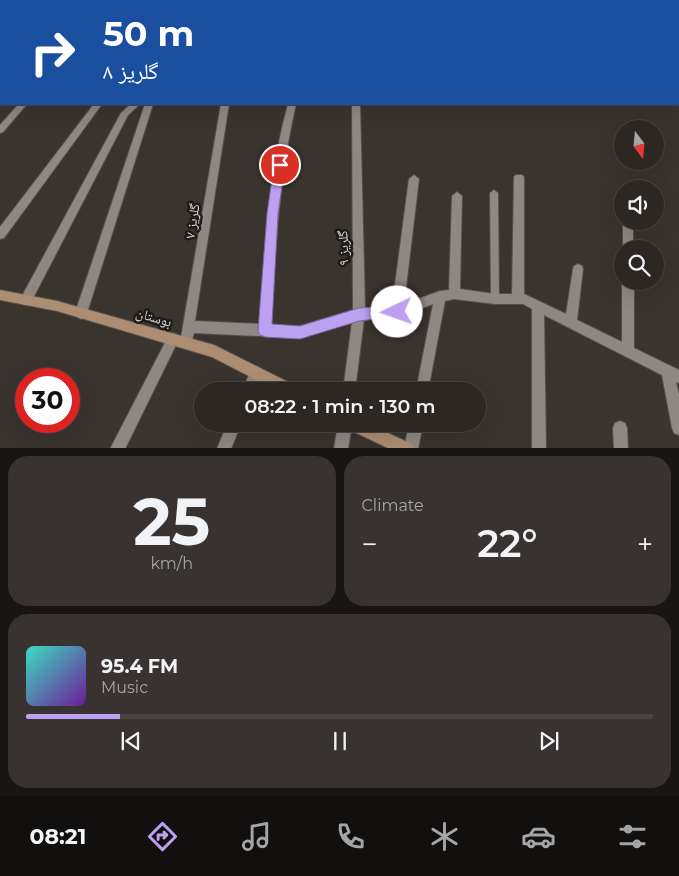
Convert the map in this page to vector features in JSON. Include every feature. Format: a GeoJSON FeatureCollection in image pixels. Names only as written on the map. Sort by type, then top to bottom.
{"type":"FeatureCollection","features":[{"type":"Feature","properties":{"kind":"street"},"geometry":{"type":"LineString","coordinates":[[0,130],[21,105]]}},
{"type":"Feature","properties":{"kind":"street"},"geometry":{"type":"LineString","coordinates":[[0,235],[97,105]]}},
{"type":"Feature","properties":{"kind":"street"},"geometry":{"type":"LineString","coordinates":[[26,300],[125,113],[135,105]]}},
{"type":"Feature","properties":{"kind":"street"},"geometry":{"type":"LineString","coordinates":[[81,313],[149,105]]}},
{"type":"Feature","properties":{"kind":"street","name":"گلریز ۷"},"geometry":{"type":"LineString","coordinates":[[117,448],[189,327],[225,105]]}},
{"type":"Feature","properties":{"kind":"street"},"geometry":{"type":"LineString","coordinates":[[265,331],[272,214],[284,132],[292,105]]}},
{"type":"Feature","properties":{"kind":"street","name":"گلریز ۹"},"geometry":{"type":"LineString","coordinates":[[350,382],[359,314],[356,105]]}},
{"type":"Feature","properties":{"kind":"street"},"geometry":{"type":"LineString","coordinates":[[518,299],[519,176]]}},
{"type":"Feature","properties":{"kind":"street"},"geometry":{"type":"LineString","coordinates":[[397,312],[414,179]]}},
{"type":"Feature","properties":{"kind":"street"},"geometry":{"type":"LineString","coordinates":[[454,294],[457,196]]}},
{"type":"Feature","properties":{"kind":"street"},"geometry":{"type":"LineString","coordinates":[[571,323],[578,269]]}},
{"type":"Feature","properties":{"kind":"street"},"geometry":{"type":"LineString","coordinates":[[628,290],[628,351]]}},
{"type":"Feature","properties":{"kind":"street"},"geometry":{"type":"LineString","coordinates":[[189,327],[300,332],[359,314],[397,312],[440,296],[454,294],[524,300],[674,374],[679,428]]}},
{"type":"Feature","properties":{"kind":"street","name":"بوستان"},"geometry":{"type":"LineString","coordinates":[[0,295],[81,313],[214,351],[274,382]]}},
{"type":"Feature","properties":{"kind":"street"},"geometry":{"type":"LineString","coordinates":[[424,382],[440,296]]}},
{"type":"Feature","properties":{"kind":"street"},"geometry":{"type":"LineString","coordinates":[[538,306],[539,448]]}},
{"type":"Feature","properties":{"kind":"street"},"geometry":{"type":"LineString","coordinates":[[252,382],[256,372]]}},
{"type":"Feature","properties":{"kind":"street"},"geometry":{"type":"LineString","coordinates":[[620,428],[621,448]]}},
{"type":"Feature","properties":{"kind":"street"},"geometry":{"type":"LineString","coordinates":[[224,448],[231,432]]}},
{"type":"Feature","properties":{"kind":"street"},"geometry":{"type":"LineString","coordinates":[[341,448],[344,432]]}},
{"type":"Feature","properties":{"kind":"street"},"geometry":{"type":"LineString","coordinates":[[371,432],[407,448]]}},
{"type":"Feature","properties":{"kind":"street"},"geometry":{"type":"LineString","coordinates":[[411,448],[414,432]]}},
{"type":"Feature","properties":{"kind":"lane"},"geometry":{"type":"LineString","coordinates":[[494,193],[495,299]]}},
{"type":"Feature","properties":{"kind":"route"},"geometry":{"type":"LineString","coordinates":[[280,165],[272,214],[265,331],[300,332],[359,314],[397,312]]}}]}
